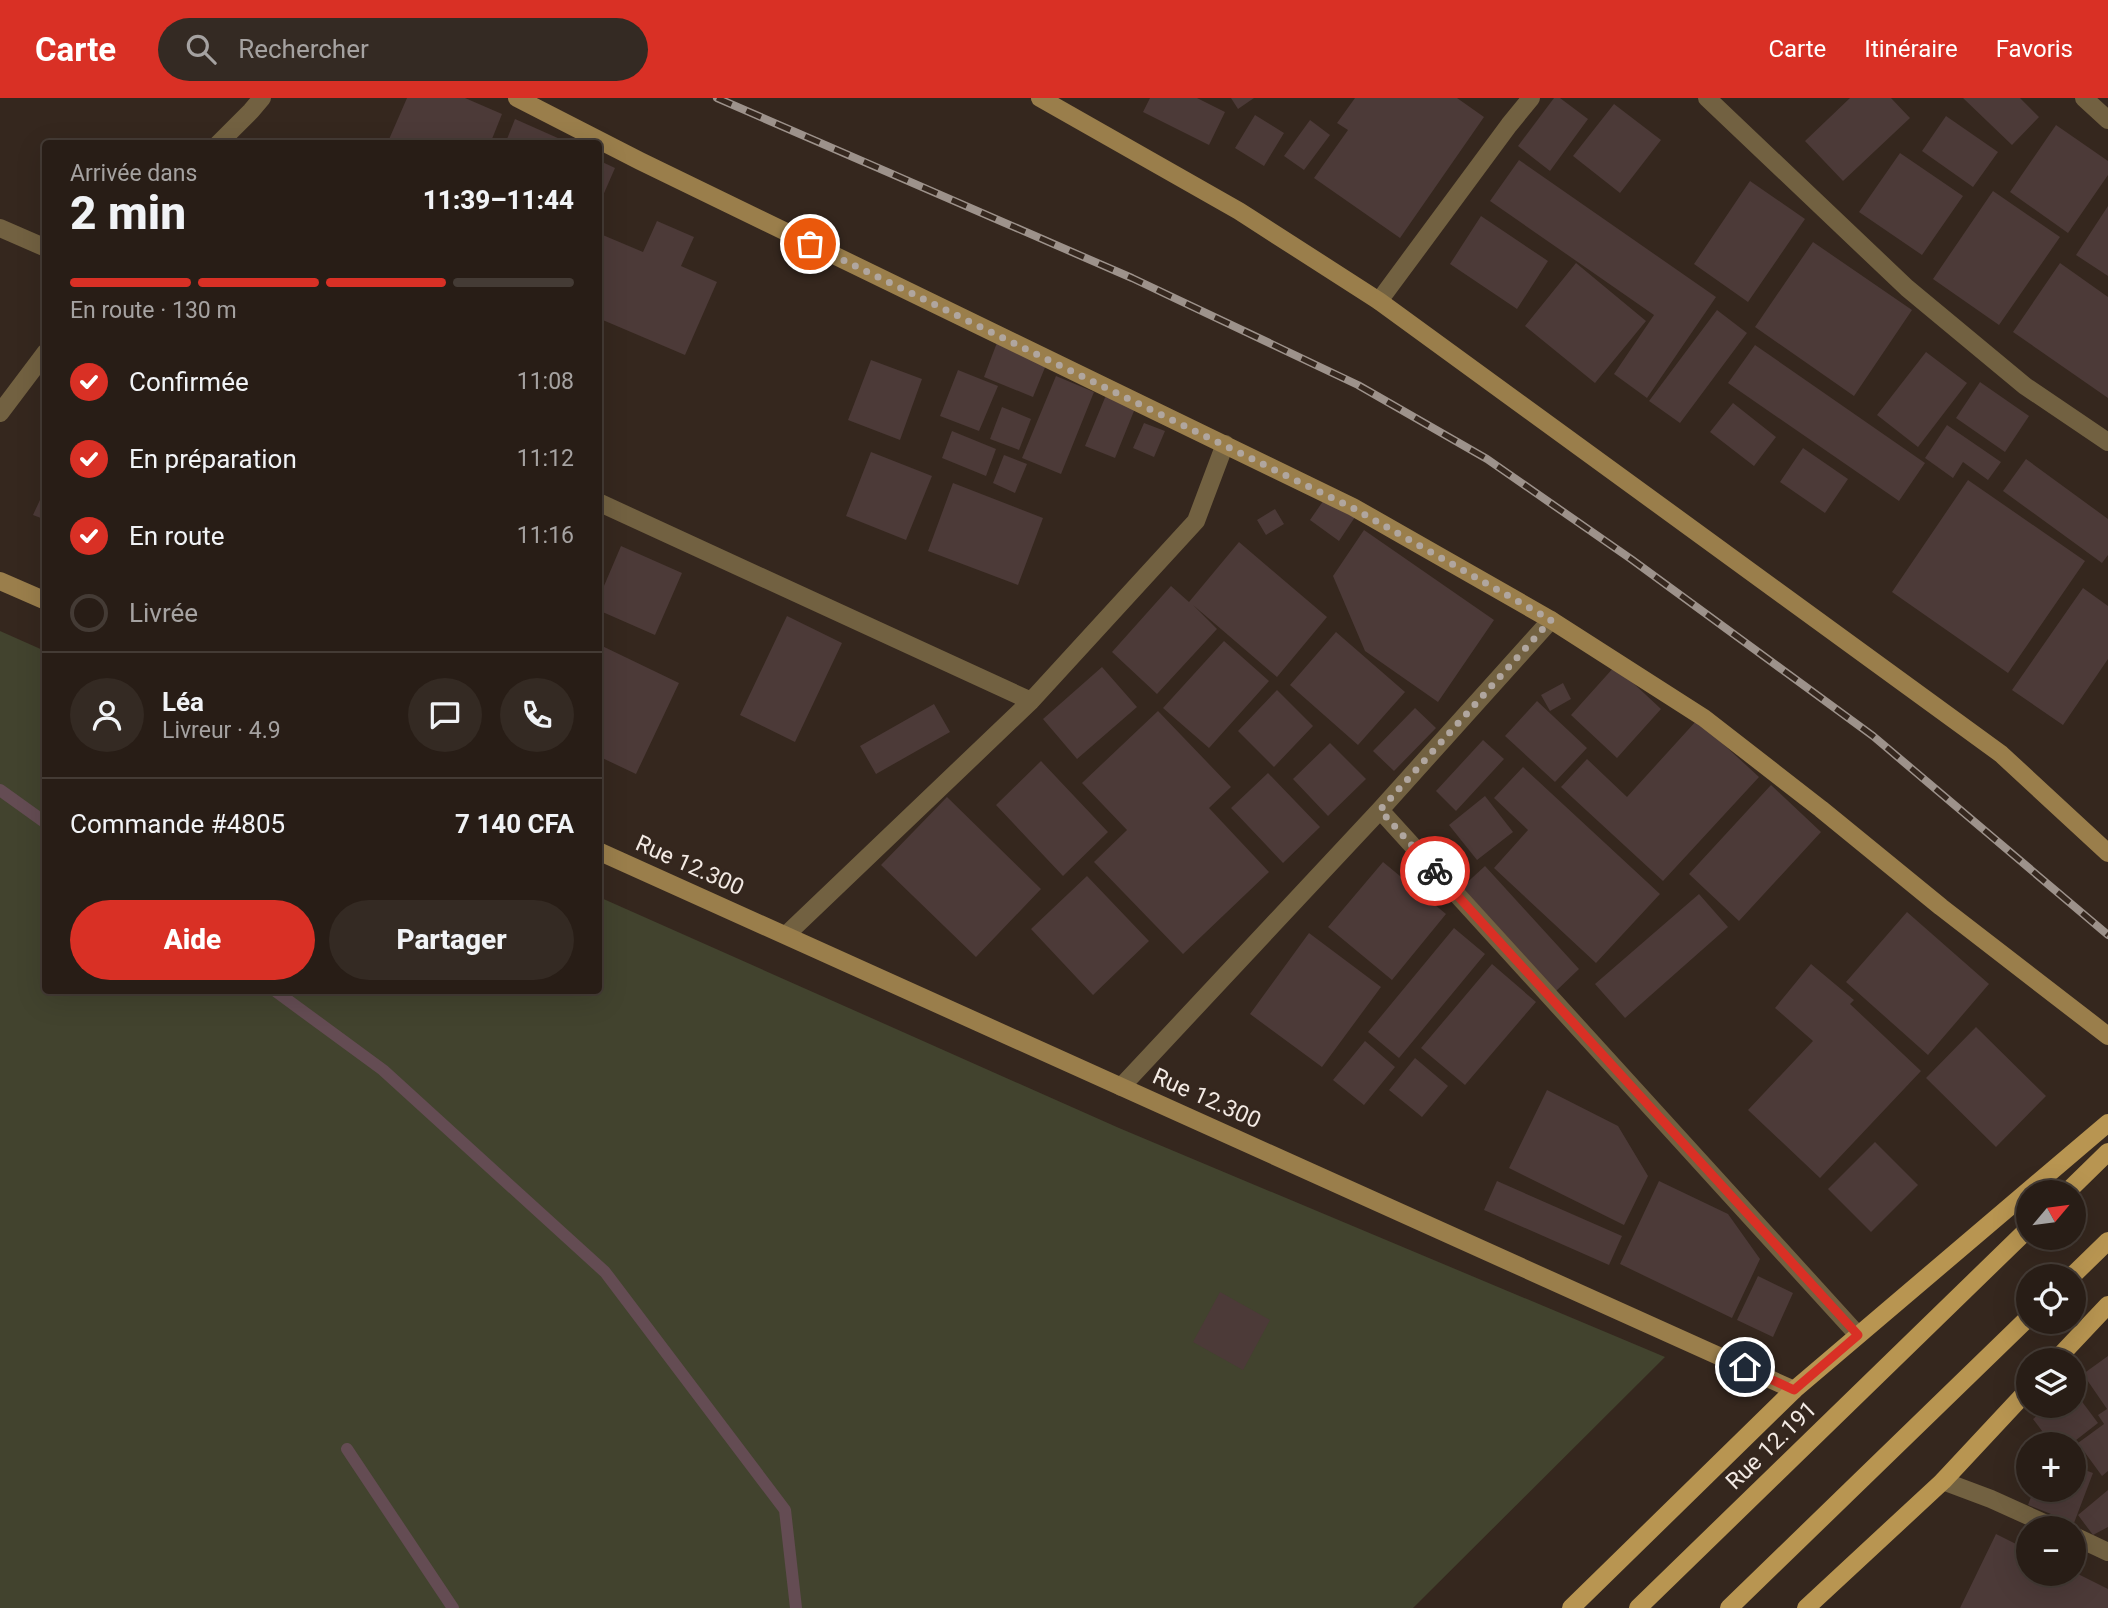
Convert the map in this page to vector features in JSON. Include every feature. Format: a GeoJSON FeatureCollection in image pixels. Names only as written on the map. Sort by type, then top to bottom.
{"type":"FeatureCollection","features":[{"type":"Feature","properties":{"kind":"main road"},"geometry":{"type":"LineString","coordinates":[[517,98],[599,140]]}},
{"type":"Feature","properties":{"kind":"main road"},"geometry":{"type":"LineString","coordinates":[[1040,98],[1239,211],[1379,301],[2001,754],[2108,853]]}},
{"type":"Feature","properties":{"kind":"main road"},"geometry":{"type":"LineString","coordinates":[[602,141],[1353,508],[1551,620],[1704,718],[1821,809],[1941,908],[2108,1036]]}},
{"type":"Feature","properties":{"kind":"main road"},"geometry":{"type":"LineString","coordinates":[[0,581],[42,599]]}},
{"type":"Feature","properties":{"kind":"main road","name":"Rue 12.300"},"geometry":{"type":"LineString","coordinates":[[602,853],[1794,1390]]}},
{"type":"Feature","properties":{"kind":"main road"},"geometry":{"type":"LineString","coordinates":[[1571,1608],[1794,1390],[2108,1123]]}},
{"type":"Feature","properties":{"kind":"main road"},"geometry":{"type":"LineString","coordinates":[[2079,1180],[2108,1152]]}},
{"type":"Feature","properties":{"kind":"main road"},"geometry":{"type":"LineString","coordinates":[[2084,1264],[2108,1241]]}},
{"type":"Feature","properties":{"kind":"main road","name":"Rue 12.191"},"geometry":{"type":"LineString","coordinates":[[1639,1608],[2016,1242]]}},
{"type":"Feature","properties":{"kind":"main road"},"geometry":{"type":"LineString","coordinates":[[2067,1348],[2108,1305]]}},
{"type":"Feature","properties":{"kind":"main road"},"geometry":{"type":"LineString","coordinates":[[1729,1608],[2016,1330]]}},
{"type":"Feature","properties":{"kind":"main road"},"geometry":{"type":"LineString","coordinates":[[1806,1608],[1943,1481],[2016,1403]]}},
{"type":"Feature","properties":{"kind":"street"},"geometry":{"type":"LineString","coordinates":[[222,140],[262,98]]}},
{"type":"Feature","properties":{"kind":"street"},"geometry":{"type":"LineString","coordinates":[[1379,301],[1531,98]]}},
{"type":"Feature","properties":{"kind":"street"},"geometry":{"type":"LineString","coordinates":[[1707,98],[1907,288],[2025,386],[2108,442]]}},
{"type":"Feature","properties":{"kind":"street"},"geometry":{"type":"LineString","coordinates":[[2084,98],[2108,120]]}},
{"type":"Feature","properties":{"kind":"street"},"geometry":{"type":"LineString","coordinates":[[0,228],[42,246]]}},
{"type":"Feature","properties":{"kind":"street"},"geometry":{"type":"LineString","coordinates":[[0,413],[42,357]]}},
{"type":"Feature","properties":{"kind":"street"},"geometry":{"type":"LineString","coordinates":[[786,935],[1031,701],[1196,521],[1225,444]]}},
{"type":"Feature","properties":{"kind":"street"},"geometry":{"type":"LineString","coordinates":[[602,504],[1031,701]]}},
{"type":"Feature","properties":{"kind":"street"},"geometry":{"type":"LineString","coordinates":[[1121,1087],[1380,810],[1551,620]]}},
{"type":"Feature","properties":{"kind":"street"},"geometry":{"type":"LineString","coordinates":[[1380,810],[1858,1335]]}},
{"type":"Feature","properties":{"kind":"street"},"geometry":{"type":"LineString","coordinates":[[1943,1481],[2029,1516]]}},
{"type":"Feature","properties":{"kind":"street"},"geometry":{"type":"LineString","coordinates":[[2086,1542],[2108,1552]]}},
{"type":"Feature","properties":{"kind":"green space"},"geometry":{"type":"Polygon","coordinates":[[[0,631],[42,650],[42,994],[602,994],[602,898],[1119,1128],[1665,1357],[1413,1608],[0,1608],[0,631]]]}},
{"type":"Feature","properties":{"kind":"building"},"geometry":{"type":"Polygon","coordinates":[[[407,98],[465,98],[502,114],[492,140],[389,140],[407,98]]]}},
{"type":"Feature","properties":{"kind":"building"},"geometry":{"type":"Polygon","coordinates":[[[1150,98],[1197,98],[1225,112],[1209,145],[1143,112],[1150,98]]]}},
{"type":"Feature","properties":{"kind":"building"},"geometry":{"type":"Polygon","coordinates":[[[1231,98],[1254,98],[1238,109],[1231,98]]]}},
{"type":"Feature","properties":{"kind":"building"},"geometry":{"type":"Polygon","coordinates":[[[1355,98],[1457,98],[1484,117],[1400,238],[1314,178],[1348,130],[1337,123],[1355,98]]]}},
{"type":"Feature","properties":{"kind":"building"},"geometry":{"type":"Polygon","coordinates":[[[1554,98],[1560,98],[1588,119],[1550,171],[1518,146],[1554,98]]]}},
{"type":"Feature","properties":{"kind":"building"},"geometry":{"type":"Polygon","coordinates":[[[1850,98],[1891,98],[1910,118],[1843,181],[1805,141],[1850,98]]]}},
{"type":"Feature","properties":{"kind":"building"},"geometry":{"type":"Polygon","coordinates":[[[1963,98],[2020,98],[2039,117],[2012,145],[1963,98]]]}},
{"type":"Feature","properties":{"kind":"building"},"geometry":{"type":"Polygon","coordinates":[[[1614,104],[1661,140],[1620,193],[1573,156],[1614,104]]]}},
{"type":"Feature","properties":{"kind":"building"},"geometry":{"type":"Polygon","coordinates":[[[1255,115],[1284,133],[1264,166],[1235,148],[1255,115]]]}},
{"type":"Feature","properties":{"kind":"building"},"geometry":{"type":"Polygon","coordinates":[[[1946,116],[1998,152],[1973,187],[1922,151],[1946,116]]]}},
{"type":"Feature","properties":{"kind":"building"},"geometry":{"type":"Polygon","coordinates":[[[515,119],[560,139],[560,140],[507,140],[515,119]]]}},
{"type":"Feature","properties":{"kind":"building"},"geometry":{"type":"Polygon","coordinates":[[[1310,120],[1330,135],[1304,170],[1284,156],[1310,120]]]}},
{"type":"Feature","properties":{"kind":"building"},"geometry":{"type":"Polygon","coordinates":[[[2056,125],[2108,161],[2108,175],[2068,233],[2010,192],[2056,125]]]}},
{"type":"Feature","properties":{"kind":"building"},"geometry":{"type":"Polygon","coordinates":[[[1900,153],[1963,196],[1922,255],[1859,212],[1900,153]]]}},
{"type":"Feature","properties":{"kind":"building"},"geometry":{"type":"Polygon","coordinates":[[[1519,160],[1716,297],[1647,398],[1614,374],[1654,315],[1490,201],[1519,160]]]}},
{"type":"Feature","properties":{"kind":"building"},"geometry":{"type":"Polygon","coordinates":[[[602,162],[615,168],[602,198],[602,162]]]}},
{"type":"Feature","properties":{"kind":"building"},"geometry":{"type":"Polygon","coordinates":[[[1750,181],[1805,219],[1748,302],[1694,264],[1750,181]]]}},
{"type":"Feature","properties":{"kind":"building"},"geometry":{"type":"Polygon","coordinates":[[[1993,191],[2060,237],[1999,325],[1933,279],[1993,191]]]}},
{"type":"Feature","properties":{"kind":"building"},"geometry":{"type":"Polygon","coordinates":[[[2108,206],[2108,276],[2076,255],[2108,206]]]}},
{"type":"Feature","properties":{"kind":"building"},"geometry":{"type":"Polygon","coordinates":[[[1481,216],[1548,261],[1517,309],[1450,264],[1481,216]]]}},
{"type":"Feature","properties":{"kind":"building"},"geometry":{"type":"Polygon","coordinates":[[[657,221],[694,237],[681,266],[717,282],[685,355],[602,320],[602,235],[643,252],[657,221]]]}},
{"type":"Feature","properties":{"kind":"building"},"geometry":{"type":"Polygon","coordinates":[[[1813,242],[1912,310],[1854,396],[1755,327],[1813,242]]]}},
{"type":"Feature","properties":{"kind":"building"},"geometry":{"type":"Polygon","coordinates":[[[1576,263],[1646,321],[1595,383],[1525,326],[1576,263]]]}},
{"type":"Feature","properties":{"kind":"building"},"geometry":{"type":"Polygon","coordinates":[[[2060,263],[2108,297],[2108,398],[2013,332],[2060,263]]]}},
{"type":"Feature","properties":{"kind":"building"},"geometry":{"type":"Polygon","coordinates":[[[1717,310],[1747,333],[1680,423],[1649,401],[1717,310]]]}},
{"type":"Feature","properties":{"kind":"building"},"geometry":{"type":"Polygon","coordinates":[[[998,340],[1048,360],[1033,397],[984,377],[998,340]]]}},
{"type":"Feature","properties":{"kind":"building"},"geometry":{"type":"Polygon","coordinates":[[[1755,345],[1925,463],[1899,501],[1728,383],[1755,345]]]}},
{"type":"Feature","properties":{"kind":"building"},"geometry":{"type":"Polygon","coordinates":[[[1926,352],[1967,383],[1918,447],[1877,415],[1926,352]]]}},
{"type":"Feature","properties":{"kind":"building"},"geometry":{"type":"Polygon","coordinates":[[[871,360],[922,379],[900,440],[848,420],[871,360]]]}},
{"type":"Feature","properties":{"kind":"building"},"geometry":{"type":"Polygon","coordinates":[[[958,370],[998,386],[979,431],[940,416],[958,370]]]}},
{"type":"Feature","properties":{"kind":"building"},"geometry":{"type":"Polygon","coordinates":[[[1056,376],[1094,392],[1061,474],[1022,458],[1056,376]]]}},
{"type":"Feature","properties":{"kind":"building"},"geometry":{"type":"Polygon","coordinates":[[[1980,382],[2029,416],[2005,452],[1956,418],[1980,382]]]}},
{"type":"Feature","properties":{"kind":"building"},"geometry":{"type":"Polygon","coordinates":[[[1109,388],[1138,401],[1115,458],[1085,446],[1109,388]]]}},
{"type":"Feature","properties":{"kind":"building"},"geometry":{"type":"Polygon","coordinates":[[[1733,403],[1776,437],[1754,466],[1710,432],[1733,403]]]}},
{"type":"Feature","properties":{"kind":"building"},"geometry":{"type":"Polygon","coordinates":[[[1002,407],[1031,419],[1019,450],[990,439],[1002,407]]]}},
{"type":"Feature","properties":{"kind":"building"},"geometry":{"type":"Polygon","coordinates":[[[1144,423],[1165,431],[1154,457],[1133,448],[1144,423]]]}},
{"type":"Feature","properties":{"kind":"building"},"geometry":{"type":"Polygon","coordinates":[[[1947,425],[2001,462],[1988,480],[1963,462],[1953,478],[1925,458],[1947,425]]]}},
{"type":"Feature","properties":{"kind":"building"},"geometry":{"type":"Polygon","coordinates":[[[952,431],[996,449],[986,476],[942,458],[952,431]]]}},
{"type":"Feature","properties":{"kind":"building"},"geometry":{"type":"Polygon","coordinates":[[[1803,448],[1848,479],[1825,513],[1780,482],[1803,448]]]}},
{"type":"Feature","properties":{"kind":"building"},"geometry":{"type":"Polygon","coordinates":[[[871,452],[932,476],[906,540],[846,516],[871,452]]]}},
{"type":"Feature","properties":{"kind":"building"},"geometry":{"type":"Polygon","coordinates":[[[1004,455],[1027,464],[1015,493],[993,483],[1004,455]]]}},
{"type":"Feature","properties":{"kind":"building"},"geometry":{"type":"Polygon","coordinates":[[[2026,459],[2108,519],[2108,555],[2102,563],[2003,491],[2026,459]]]}},
{"type":"Feature","properties":{"kind":"building"},"geometry":{"type":"Polygon","coordinates":[[[1968,480],[2085,561],[2008,673],[1892,592],[1968,480]]]}},
{"type":"Feature","properties":{"kind":"building"},"geometry":{"type":"Polygon","coordinates":[[[953,483],[1043,518],[1018,585],[928,551],[953,483]]]}},
{"type":"Feature","properties":{"kind":"building"},"geometry":{"type":"Polygon","coordinates":[[[1328,494],[1357,514],[1339,541],[1310,520],[1328,494]]]}},
{"type":"Feature","properties":{"kind":"building"},"geometry":{"type":"Polygon","coordinates":[[[42,496],[42,518],[33,515],[42,496]]]}},
{"type":"Feature","properties":{"kind":"building"},"geometry":{"type":"Polygon","coordinates":[[[1275,509],[1284,524],[1266,535],[1257,520],[1275,509]]]}},
{"type":"Feature","properties":{"kind":"building"},"geometry":{"type":"Polygon","coordinates":[[[1364,530],[1494,620],[1438,702],[1365,651],[1333,576],[1364,530]]]}},
{"type":"Feature","properties":{"kind":"building"},"geometry":{"type":"Polygon","coordinates":[[[1239,542],[1327,617],[1277,677],[1193,605],[1217,629],[1157,694],[1112,652],[1171,586],[1189,602],[1239,542]]]}},
{"type":"Feature","properties":{"kind":"building"},"geometry":{"type":"Polygon","coordinates":[[[621,546],[682,573],[655,635],[602,612],[602,591],[621,546]]]}},
{"type":"Feature","properties":{"kind":"building"},"geometry":{"type":"Polygon","coordinates":[[[2083,588],[2108,606],[2108,659],[2063,725],[2012,690],[2083,588]]]}},
{"type":"Feature","properties":{"kind":"building"},"geometry":{"type":"Polygon","coordinates":[[[787,616],[842,643],[795,742],[740,715],[787,616]]]}},
{"type":"Feature","properties":{"kind":"building"},"geometry":{"type":"Polygon","coordinates":[[[1336,632],[1405,692],[1358,745],[1290,685],[1336,632]]]}},
{"type":"Feature","properties":{"kind":"building"},"geometry":{"type":"Polygon","coordinates":[[[1224,641],[1269,681],[1209,748],[1163,708],[1224,641]]]}},
{"type":"Feature","properties":{"kind":"building"},"geometry":{"type":"Polygon","coordinates":[[[602,646],[679,683],[636,774],[602,758],[602,646]]]}},
{"type":"Feature","properties":{"kind":"building"},"geometry":{"type":"Polygon","coordinates":[[[1615,666],[1661,709],[1617,758],[1571,715],[1615,666]]]}},
{"type":"Feature","properties":{"kind":"building"},"geometry":{"type":"Polygon","coordinates":[[[1102,667],[1137,707],[1077,759],[1043,719],[1102,667]]]}},
{"type":"Feature","properties":{"kind":"building"},"geometry":{"type":"Polygon","coordinates":[[[1563,683],[1571,699],[1550,711],[1541,695],[1563,683]]]}},
{"type":"Feature","properties":{"kind":"building"},"geometry":{"type":"Polygon","coordinates":[[[1277,690],[1313,726],[1274,767],[1238,731],[1277,690]]]}},
{"type":"Feature","properties":{"kind":"building"},"geometry":{"type":"Polygon","coordinates":[[[1537,701],[1587,748],[1555,782],[1505,736],[1537,701]]]}},
{"type":"Feature","properties":{"kind":"building"},"geometry":{"type":"Polygon","coordinates":[[[934,704],[950,732],[876,774],[860,746],[934,704]]]}},
{"type":"Feature","properties":{"kind":"building"},"geometry":{"type":"Polygon","coordinates":[[[1415,708],[1436,728],[1394,771],[1373,751],[1415,708]]]}},
{"type":"Feature","properties":{"kind":"building"},"geometry":{"type":"Polygon","coordinates":[[[1158,711],[1231,787],[1209,808],[1269,872],[1183,954],[1094,862],[1127,830],[1082,783],[1158,711]]]}},
{"type":"Feature","properties":{"kind":"building"},"geometry":{"type":"Polygon","coordinates":[[[1697,720],[1759,777],[1663,881],[1561,787],[1587,759],[1627,797],[1697,720]]]}},
{"type":"Feature","properties":{"kind":"building"},"geometry":{"type":"Polygon","coordinates":[[[1483,740],[1504,759],[1456,811],[1436,791],[1483,740]]]}},
{"type":"Feature","properties":{"kind":"building"},"geometry":{"type":"Polygon","coordinates":[[[1330,743],[1366,779],[1328,816],[1293,779],[1330,743]]]}},
{"type":"Feature","properties":{"kind":"building"},"geometry":{"type":"Polygon","coordinates":[[[1041,761],[1108,832],[1063,876],[996,805],[1041,761]]]}},
{"type":"Feature","properties":{"kind":"building"},"geometry":{"type":"Polygon","coordinates":[[[1523,767],[1660,894],[1596,963],[1494,868],[1528,830],[1494,798],[1523,767]]]}},
{"type":"Feature","properties":{"kind":"building"},"geometry":{"type":"Polygon","coordinates":[[[1268,773],[1320,827],[1283,863],[1231,808],[1268,773]]]}},
{"type":"Feature","properties":{"kind":"building"},"geometry":{"type":"Polygon","coordinates":[[[1771,785],[1821,832],[1739,921],[1689,874],[1771,785]]]}},
{"type":"Feature","properties":{"kind":"building"},"geometry":{"type":"Polygon","coordinates":[[[1485,796],[1513,832],[1477,860],[1449,825],[1485,796]]]}},
{"type":"Feature","properties":{"kind":"building"},"geometry":{"type":"Polygon","coordinates":[[[947,797],[1041,889],[976,957],[881,865],[947,797]]]}},
{"type":"Feature","properties":{"kind":"building"},"geometry":{"type":"Polygon","coordinates":[[[1383,862],[1446,914],[1392,980],[1328,927],[1383,862]]]}},
{"type":"Feature","properties":{"kind":"building"},"geometry":{"type":"Polygon","coordinates":[[[1485,866],[1579,969],[1555,992],[1460,889],[1485,866]]]}},
{"type":"Feature","properties":{"kind":"building"},"geometry":{"type":"Polygon","coordinates":[[[1087,876],[1149,941],[1093,995],[1031,929],[1087,876]]]}},
{"type":"Feature","properties":{"kind":"building"},"geometry":{"type":"Polygon","coordinates":[[[1699,894],[1728,927],[1625,1018],[1595,984],[1699,894]]]}},
{"type":"Feature","properties":{"kind":"building"},"geometry":{"type":"Polygon","coordinates":[[[1907,912],[1989,984],[1928,1055],[1846,982],[1907,912]]]}},
{"type":"Feature","properties":{"kind":"building"},"geometry":{"type":"Polygon","coordinates":[[[1454,928],[1485,954],[1399,1058],[1368,1032],[1454,928]]]}},
{"type":"Feature","properties":{"kind":"building"},"geometry":{"type":"Polygon","coordinates":[[[1309,933],[1381,987],[1322,1067],[1250,1014],[1309,933]]]}},
{"type":"Feature","properties":{"kind":"building"},"geometry":{"type":"Polygon","coordinates":[[[1492,964],[1536,1002],[1465,1085],[1421,1048],[1492,964]]]}},
{"type":"Feature","properties":{"kind":"building"},"geometry":{"type":"Polygon","coordinates":[[[1811,964],[1854,1000],[1850,1004],[1921,1071],[1820,1178],[1748,1110],[1813,1041],[1775,1008],[1811,964]]]}},
{"type":"Feature","properties":{"kind":"building"},"geometry":{"type":"Polygon","coordinates":[[[1976,1027],[2046,1096],[1996,1147],[1926,1078],[1976,1027]]]}},
{"type":"Feature","properties":{"kind":"building"},"geometry":{"type":"Polygon","coordinates":[[[1365,1041],[1395,1067],[1364,1105],[1333,1080],[1365,1041]]]}},
{"type":"Feature","properties":{"kind":"building"},"geometry":{"type":"Polygon","coordinates":[[[1415,1058],[1448,1086],[1422,1117],[1389,1090],[1415,1058]]]}},
{"type":"Feature","properties":{"kind":"building"},"geometry":{"type":"Polygon","coordinates":[[[1547,1090],[1618,1126],[1648,1176],[1624,1225],[1509,1168],[1547,1090]]]}},
{"type":"Feature","properties":{"kind":"building"},"geometry":{"type":"Polygon","coordinates":[[[1875,1142],[1918,1185],[1871,1232],[1828,1189],[1875,1142]]]}},
{"type":"Feature","properties":{"kind":"building"},"geometry":{"type":"Polygon","coordinates":[[[1497,1181],[1622,1236],[1609,1265],[1484,1210],[1497,1181]]]}},
{"type":"Feature","properties":{"kind":"building"},"geometry":{"type":"Polygon","coordinates":[[[1659,1181],[1728,1214],[1760,1259],[1732,1318],[1620,1264],[1659,1181]]]}},
{"type":"Feature","properties":{"kind":"building"},"geometry":{"type":"Polygon","coordinates":[[[1758,1276],[1793,1293],[1773,1337],[1737,1320],[1758,1276]]]}},
{"type":"Feature","properties":{"kind":"building"},"geometry":{"type":"Polygon","coordinates":[[[1220,1292],[1270,1320],[1243,1370],[1193,1342],[1220,1292]]]}},
{"type":"Feature","properties":{"kind":"building"},"geometry":{"type":"Polygon","coordinates":[[[2108,1356],[2108,1471],[2102,1476],[2086,1454],[2086,1437],[2104,1424],[2098,1415],[2107,1409],[2086,1378],[2086,1372],[2108,1356]]]}},
{"type":"Feature","properties":{"kind":"building"},"geometry":{"type":"Polygon","coordinates":[[[2086,1407],[2098,1423],[2086,1432],[2043,1432],[2033,1419],[2086,1418],[2086,1407]]]}},
{"type":"Feature","properties":{"kind":"building"},"geometry":{"type":"Polygon","coordinates":[[[2086,1470],[2093,1473],[2086,1491],[2086,1470]]]}},
{"type":"Feature","properties":{"kind":"building"},"geometry":{"type":"Polygon","coordinates":[[[2108,1490],[2108,1527],[2093,1535],[2086,1526],[2086,1516],[2078,1515],[2108,1490]]]}},
{"type":"Feature","properties":{"kind":"building"},"geometry":{"type":"Polygon","coordinates":[[[2029,1502],[2082,1502],[2077,1516],[2056,1516],[2028,1505],[2029,1502]]]}},
{"type":"Feature","properties":{"kind":"building"},"geometry":{"type":"Polygon","coordinates":[[[1996,1534],[2016,1544],[2016,1586],[2086,1586],[2086,1578],[2108,1589],[2108,1608],[1960,1608],[1996,1534]]]}},
{"type":"Feature","properties":{"kind":"waterway"},"geometry":{"type":"LineString","coordinates":[[0,790],[42,820]]}},
{"type":"Feature","properties":{"kind":"waterway"},"geometry":{"type":"LineString","coordinates":[[279,994],[383,1070],[605,1272],[785,1510],[796,1608]]}},
{"type":"Feature","properties":{"kind":"waterway"},"geometry":{"type":"LineString","coordinates":[[347,1449],[453,1608]]}},
{"type":"Feature","properties":{"kind":"railway"},"geometry":{"type":"LineString","coordinates":[[717,98],[1132,278],[1358,385],[1487,459],[1631,559],[1873,736],[2108,935]]}},
{"type":"Feature","properties":{"kind":"way so far"},"geometry":{"type":"LineString","coordinates":[[810,244],[1353,508],[1551,620],[1380,810],[1435,871]]}},
{"type":"Feature","properties":{"kind":"route"},"geometry":{"type":"LineString","coordinates":[[1435,871],[1858,1335],[1794,1390],[1745,1367]]}}]}
